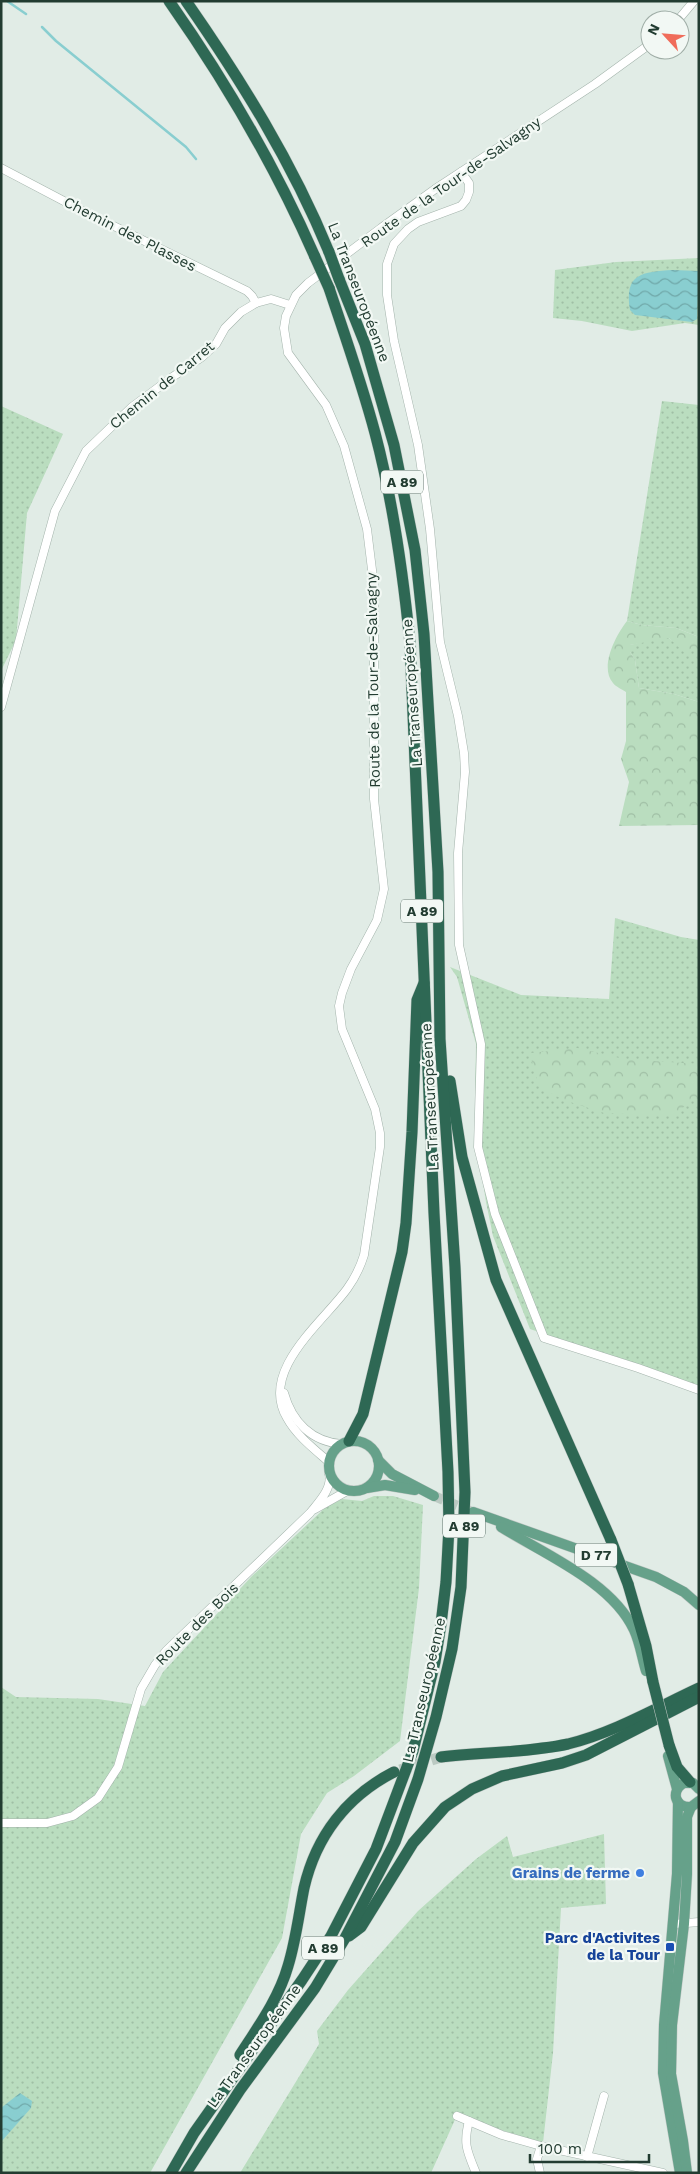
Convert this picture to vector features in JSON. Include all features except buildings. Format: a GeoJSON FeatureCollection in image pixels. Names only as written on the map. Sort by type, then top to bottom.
{"type":"FeatureCollection","features":[{"type":"Feature","properties":{"kind":"highway","name":"La Transeuropéenne"},"geometry":{"type":"LineString","coordinates":[[169,1],[226,86],[270,161],[316,257],[329,288],[357,369],[385,478],[405,591],[410,644],[449,1536],[442,1624],[434,1662],[413,1752],[376,1849],[331,1936],[280,2012],[194,2133],[171,2173]]}},
{"type":"Feature","properties":{"kind":"highway","name":"La Transeuropéenne"},"geometry":{"type":"LineString","coordinates":[[186,1],[245,89],[291,169],[329,252],[356,318],[379,388],[394,445],[415,550],[425,653],[438,872],[440,1038],[455,1267],[465,1492],[461,1588],[452,1649],[436,1717],[418,1779],[395,1842],[344,1940],[291,2023],[240,2090],[186,2173]]}},
{"type":"Feature","properties":{"kind":"highway"},"geometry":{"type":"LineString","coordinates":[[346,1442],[363,1414],[402,1252],[406,1223],[412,1132],[417,1000],[425,979]]}},
{"type":"Feature","properties":{"kind":"highway"},"geometry":{"type":"LineString","coordinates":[[440,1038],[448,1061],[462,1157],[496,1280],[611,1540],[628,1584],[646,1646],[651,1683],[667,1746],[677,1767],[696,1786]]}},
{"type":"Feature","properties":{"kind":"highway"},"geometry":{"type":"LineString","coordinates":[[441,1757],[538,1749],[569,1743],[604,1732],[699,1688]]}},
{"type":"Feature","properties":{"kind":"highway"},"geometry":{"type":"LineString","coordinates":[[344,1940],[361,1927],[413,1842],[445,1807],[472,1789],[502,1776],[562,1763],[586,1755],[699,1697]]}},
{"type":"Feature","properties":{"kind":"highway"},"geometry":{"type":"LineString","coordinates":[[229,2082],[236,2061],[266,2016],[288,1967],[305,1886],[319,1844],[348,1804],[362,1792],[394,1772]]}},
{"type":"Feature","properties":{"kind":"main road"},"geometry":{"type":"LineString","coordinates":[[423,1492],[392,1474],[378,1460],[370,1447],[364,1443],[346,1442],[336,1448],[329,1462],[330,1474],[334,1483],[347,1491],[361,1491],[385,1485],[434,1496]]}},
{"type":"Feature","properties":{"kind":"main road"},"geometry":{"type":"LineString","coordinates":[[367,1488],[377,1476],[378,1460]]}},
{"type":"Feature","properties":{"kind":"main road","name":"D 77"},"geometry":{"type":"LineString","coordinates":[[473,1512],[656,1577],[684,1592],[699,1606]]}},
{"type":"Feature","properties":{"kind":"main road"},"geometry":{"type":"LineString","coordinates":[[486,1517],[544,1551],[608,1596],[627,1618],[634,1631],[651,1683]]}},
{"type":"Feature","properties":{"kind":"main road"},"geometry":{"type":"LineString","coordinates":[[667,1746],[677,1789]]}},
{"type":"Feature","properties":{"kind":"main road"},"geometry":{"type":"LineString","coordinates":[[687,2173],[671,2074],[672,2025],[679,1924],[677,1874],[678,1802],[675,1795],[681,1784],[696,1786]]}},
{"type":"Feature","properties":{"kind":"main road"},"geometry":{"type":"LineString","coordinates":[[678,1802],[684,1807],[697,1802]]}},
{"type":"Feature","properties":{"kind":"main road"},"geometry":{"type":"LineString","coordinates":[[680,2173],[663,2073],[664,2025],[687,1874],[687,1817],[697,1802]]}},
{"type":"Feature","properties":{"kind":"street","name":"Route de la Tour-de-Salvagny"},"geometry":{"type":"LineString","coordinates":[[329,1462],[295,1430],[287,1418],[280,1398],[288,1361],[360,1270],[364,1256],[380,1147],[380,1133],[375,1109],[342,1029],[340,1006],[342,993],[351,969],[377,920],[384,889],[374,799],[374,586],[367,530],[344,446],[326,405],[288,353],[284,328],[290,305],[296,295],[308,283],[402,212],[590,88],[640,51]]}},
{"type":"Feature","properties":{"kind":"street","name":"Chemin des Plasses"},"geometry":{"type":"LineString","coordinates":[[1,168],[79,209],[247,291],[256,303]]}},
{"type":"Feature","properties":{"kind":"street"},"geometry":{"type":"LineString","coordinates":[[461,172],[469,183],[469,192],[466,200],[461,206],[418,222],[398,238],[389,254],[386,283],[390,322],[418,445],[430,528],[440,642],[458,716],[464,753],[465,772],[458,853],[459,945],[481,1044],[478,1147],[494,1214],[544,1338],[699,1390]]}},
{"type":"Feature","properties":{"kind":"street"},"geometry":{"type":"LineString","coordinates":[[256,303],[271,299],[290,305]]}},
{"type":"Feature","properties":{"kind":"street","name":"Chemin de Carret"},"geometry":{"type":"LineString","coordinates":[[1,707],[18,653],[55,511],[86,452],[132,407],[170,378],[202,357],[216,344],[226,328],[241,312],[256,303]]}},
{"type":"Feature","properties":{"kind":"street"},"geometry":{"type":"LineString","coordinates":[[282,1387],[292,1414],[304,1429],[328,1443],[346,1442]]}},
{"type":"Feature","properties":{"kind":"street","name":"Route des Bois"},"geometry":{"type":"LineString","coordinates":[[1,1823],[47,1823],[73,1816],[98,1798],[118,1767],[141,1689],[155,1665],[166,1651],[310,1513],[330,1483],[330,1474]]}},
{"type":"Feature","properties":{"kind":"street","name":"Route des Bois"},"geometry":{"type":"LineString","coordinates":[[310,1513],[347,1491]]}},
{"type":"Feature","properties":{"kind":"street"},"geometry":{"type":"LineString","coordinates":[[679,1924],[699,1922]]}},
{"type":"Feature","properties":{"kind":"street"},"geometry":{"type":"LineString","coordinates":[[587,2157],[604,2096]]}},
{"type":"Feature","properties":{"kind":"street"},"geometry":{"type":"LineString","coordinates":[[457,2116],[502,2135],[587,2157],[622,2169],[663,2173]]}},
{"type":"Feature","properties":{"kind":"street"},"geometry":{"type":"LineString","coordinates":[[469,2121],[465,2138],[467,2151],[476,2173]]}},
{"type":"Feature","properties":{"kind":"street"},"geometry":{"type":"LineString","coordinates":[[540,2173],[537,2159],[541,2146]]}},
{"type":"Feature","properties":{"kind":"green space"},"geometry":{"type":"Polygon","coordinates":[[[699,258],[699,325],[685,323],[632,331],[582,321],[553,318],[555,270],[616,262],[699,258]]]}},
{"type":"Feature","properties":{"kind":"green space"},"geometry":{"type":"Polygon","coordinates":[[[662,401],[699,405],[699,637],[676,628],[642,625],[627,621],[662,401]]]}},
{"type":"Feature","properties":{"kind":"green space"},"geometry":{"type":"Polygon","coordinates":[[[1,406],[63,434],[27,513],[16,640],[1,671],[1,406]]]}},
{"type":"Feature","properties":{"kind":"green space"},"geometry":{"type":"Polygon","coordinates":[[[627,621],[642,625],[676,628],[699,637],[699,647],[684,652],[669,638],[630,645],[630,652],[635,660],[639,688],[674,694],[699,702],[699,825],[619,826],[629,782],[621,759],[626,741],[626,692],[617,687],[609,676],[608,660],[618,634],[627,621]]]}},
{"type":"Feature","properties":{"kind":"green space"},"geometry":{"type":"Polygon","coordinates":[[[657,638],[669,638],[674,642],[699,647],[699,702],[674,694],[639,688],[635,660],[630,652],[630,645],[657,638]]]}},
{"type":"Feature","properties":{"kind":"green space"},"geometry":{"type":"Polygon","coordinates":[[[615,918],[681,937],[699,940],[699,1387],[530,1329],[493,1236],[486,1202],[478,1149],[475,1095],[476,1044],[457,977],[450,967],[521,995],[609,999],[615,918]]]}},
{"type":"Feature","properties":{"kind":"green space"},"geometry":{"type":"Polygon","coordinates":[[[577,1048],[624,1059],[699,1064],[699,1099],[692,1100],[673,1116],[604,1113],[564,1100],[539,1087],[531,1053],[577,1048]]]}},
{"type":"Feature","properties":{"kind":"green space"},"geometry":{"type":"Polygon","coordinates":[[[374,1496],[393,1496],[423,1505],[419,1588],[400,1741],[354,1776],[327,1793],[301,1834],[282,1938],[150,2173],[1,2173],[1,1687],[16,1697],[98,1699],[145,1706],[163,1672],[252,1576],[326,1507],[342,1499],[362,1501],[374,1496]]]}},
{"type":"Feature","properties":{"kind":"green space"},"geometry":{"type":"Polygon","coordinates":[[[604,1834],[606,1904],[561,1908],[553,2053],[543,2143],[491,2127],[458,2113],[431,2173],[240,2173],[319,2044],[317,2031],[348,1990],[418,1911],[476,1859],[507,1836],[513,1857],[604,1834]]]}},
{"type":"Feature","properties":{"kind":"water"},"geometry":{"type":"Polygon","coordinates":[[[673,270],[699,271],[697,319],[692,322],[635,315],[630,310],[629,298],[633,282],[644,274],[673,270]]]}},
{"type":"Feature","properties":{"kind":"water"},"geometry":{"type":"Polygon","coordinates":[[[20,2093],[32,2101],[31,2108],[1,2142],[1,2108],[20,2093]]]}},
{"type":"Feature","properties":{"kind":"waterway"},"geometry":{"type":"LineString","coordinates":[[7,1],[26,14]]}},
{"type":"Feature","properties":{"kind":"waterway"},"geometry":{"type":"LineString","coordinates":[[42,27],[56,41],[186,147],[196,159]]}},
{"type":"Feature","properties":{"kind":"tunnel"},"geometry":{"type":"LineString","coordinates":[[434,1496],[470,1511]]}},
{"type":"Feature","properties":{"kind":"tunnel"},"geometry":{"type":"LineString","coordinates":[[400,1770],[441,1757]]}},
{"type":"Feature","properties":{"kind":"place","name":"Grains de ferme"},"geometry":{"type":"Point","coordinates":[640,1873]}},
{"type":"Feature","properties":{"kind":"place","name":"Parc d'Activites de la Tour"},"geometry":{"type":"Point","coordinates":[670,1947]}}]}
